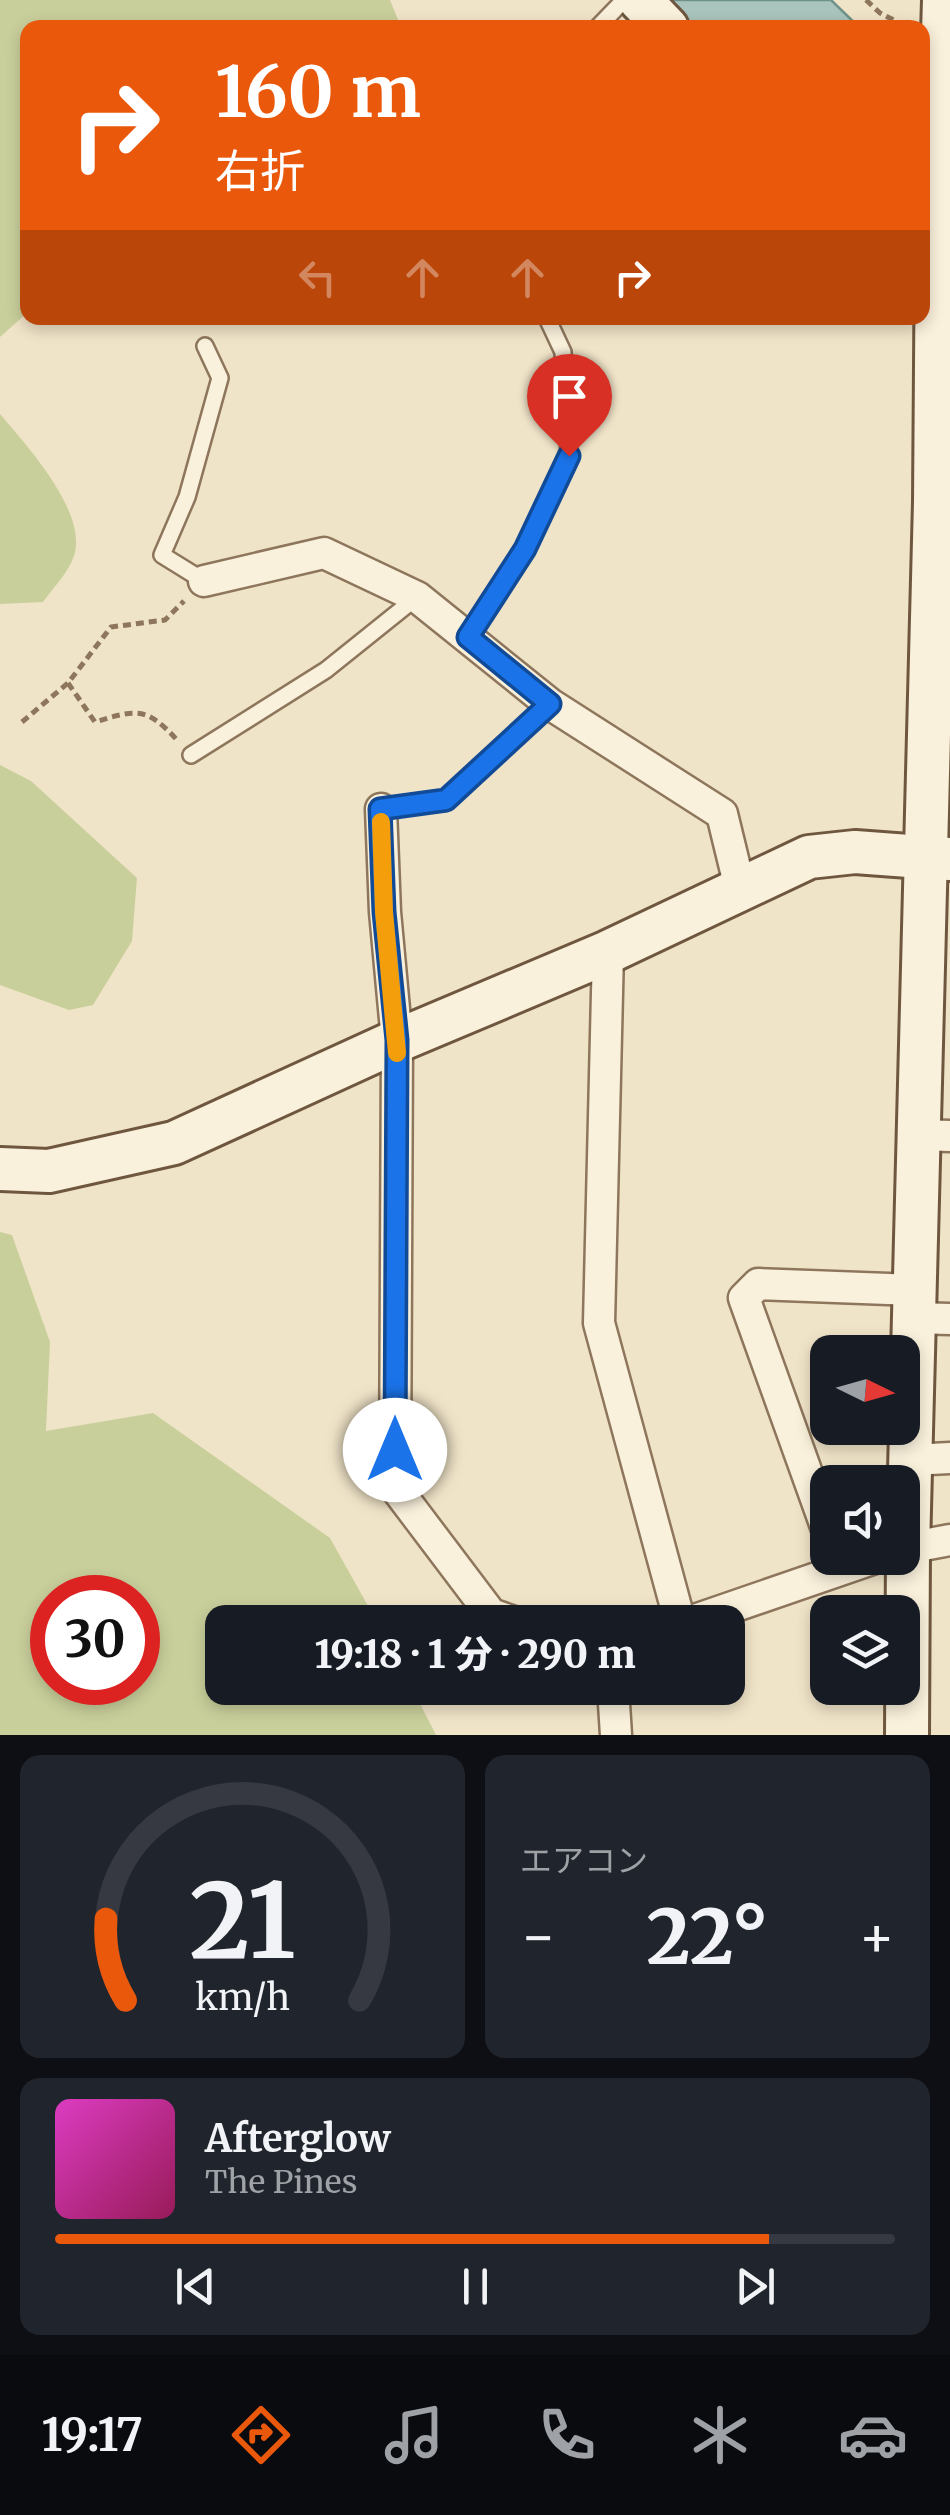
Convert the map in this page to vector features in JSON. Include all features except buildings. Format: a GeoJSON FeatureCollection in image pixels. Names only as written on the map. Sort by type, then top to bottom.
{"type":"FeatureCollection","features":[{"type":"Feature","properties":{"kind":"street"},"geometry":{"type":"LineString","coordinates":[[640,0],[659,20]]}},
{"type":"Feature","properties":{"kind":"street"},"geometry":{"type":"LineString","coordinates":[[920,1486],[930,1459],[926,1309],[934,1136],[938,859],[933,39],[944,0]]}},
{"type":"Feature","properties":{"kind":"street"},"geometry":{"type":"LineString","coordinates":[[204,581],[324,554],[416,597],[550,704],[722,814],[740,888]]}},
{"type":"Feature","properties":{"kind":"street"},"geometry":{"type":"LineString","coordinates":[[380,809],[384,912],[397,1040],[395,1487],[484,1605]]}},
{"type":"Feature","properties":{"kind":"street"},"geometry":{"type":"LineString","coordinates":[[0,1169],[49,1171],[174,1143],[397,1040],[608,952],[809,857],[854,852],[938,859]]}},
{"type":"Feature","properties":{"kind":"street"},"geometry":{"type":"LineString","coordinates":[[608,952],[599,1323],[675,1605]]}},
{"type":"Feature","properties":{"kind":"street"},"geometry":{"type":"LineString","coordinates":[[810,1482],[744,1298],[758,1284],[926,1309]]}},
{"type":"Feature","properties":{"kind":"street"},"geometry":{"type":"LineString","coordinates":[[920,1547],[950,1540]]}},
{"type":"Feature","properties":{"kind":"street"},"geometry":{"type":"LineString","coordinates":[[732,1605],[810,1574]]}},
{"type":"Feature","properties":{"kind":"street"},"geometry":{"type":"LineString","coordinates":[[897,1575],[907,1735]]}},
{"type":"Feature","properties":{"kind":"street"},"geometry":{"type":"LineString","coordinates":[[614,1705],[616,1735]]}},
{"type":"Feature","properties":{"kind":"lane"},"geometry":{"type":"LineString","coordinates":[[604,20],[624,0]]}},
{"type":"Feature","properties":{"kind":"lane"},"geometry":{"type":"LineString","coordinates":[[468,637],[525,549],[569,456],[564,352],[550,325]]}},
{"type":"Feature","properties":{"kind":"lane"},"geometry":{"type":"LineString","coordinates":[[204,581],[162,555],[187,497],[220,378],[205,346]]}},
{"type":"Feature","properties":{"kind":"lane"},"geometry":{"type":"LineString","coordinates":[[191,755],[326,670],[416,597]]}},
{"type":"Feature","properties":{"kind":"lane"},"geometry":{"type":"LineString","coordinates":[[380,809],[446,800],[550,704]]}},
{"type":"Feature","properties":{"kind":"path"},"geometry":{"type":"LineString","coordinates":[[866,0],[894,20]]}},
{"type":"Feature","properties":{"kind":"path"},"geometry":{"type":"LineString","coordinates":[[22,722],[68,683],[111,627],[165,620],[204,581]]}},
{"type":"Feature","properties":{"kind":"path"},"geometry":{"type":"LineString","coordinates":[[68,683],[95,722],[126,712],[156,716],[191,755]]}},
{"type":"Feature","properties":{"kind":"green space"},"geometry":{"type":"Polygon","coordinates":[[[0,0],[390,0],[398,20],[20,20],[20,319],[0,337],[0,0]]]}},
{"type":"Feature","properties":{"kind":"green space"},"geometry":{"type":"Polygon","coordinates":[[[0,414],[52,481],[72,520],[74,556],[43,602],[0,604],[0,414]]]}},
{"type":"Feature","properties":{"kind":"green space"},"geometry":{"type":"Polygon","coordinates":[[[0,765],[31,781],[137,878],[132,941],[93,1005],[69,1010],[0,985],[0,765]]]}},
{"type":"Feature","properties":{"kind":"green space"},"geometry":{"type":"Polygon","coordinates":[[[0,1232],[12,1235],[50,1342],[46,1431],[153,1413],[330,1538],[367,1605],[205,1605],[205,1705],[421,1705],[436,1735],[0,1735],[0,1232]]]}},
{"type":"Feature","properties":{"kind":"water"},"geometry":{"type":"Polygon","coordinates":[[[658,0],[831,0],[852,20],[678,20],[658,0]]]}},
{"type":"Feature","properties":{"kind":"slow traffic"},"geometry":{"type":"LineString","coordinates":[[381,822],[384,912],[397,1053]]}},
{"type":"Feature","properties":{"kind":"route"},"geometry":{"type":"LineString","coordinates":[[395,1450],[397,1040],[384,912],[380,809],[446,800],[550,704],[468,637],[525,549],[569,456]]}}]}
